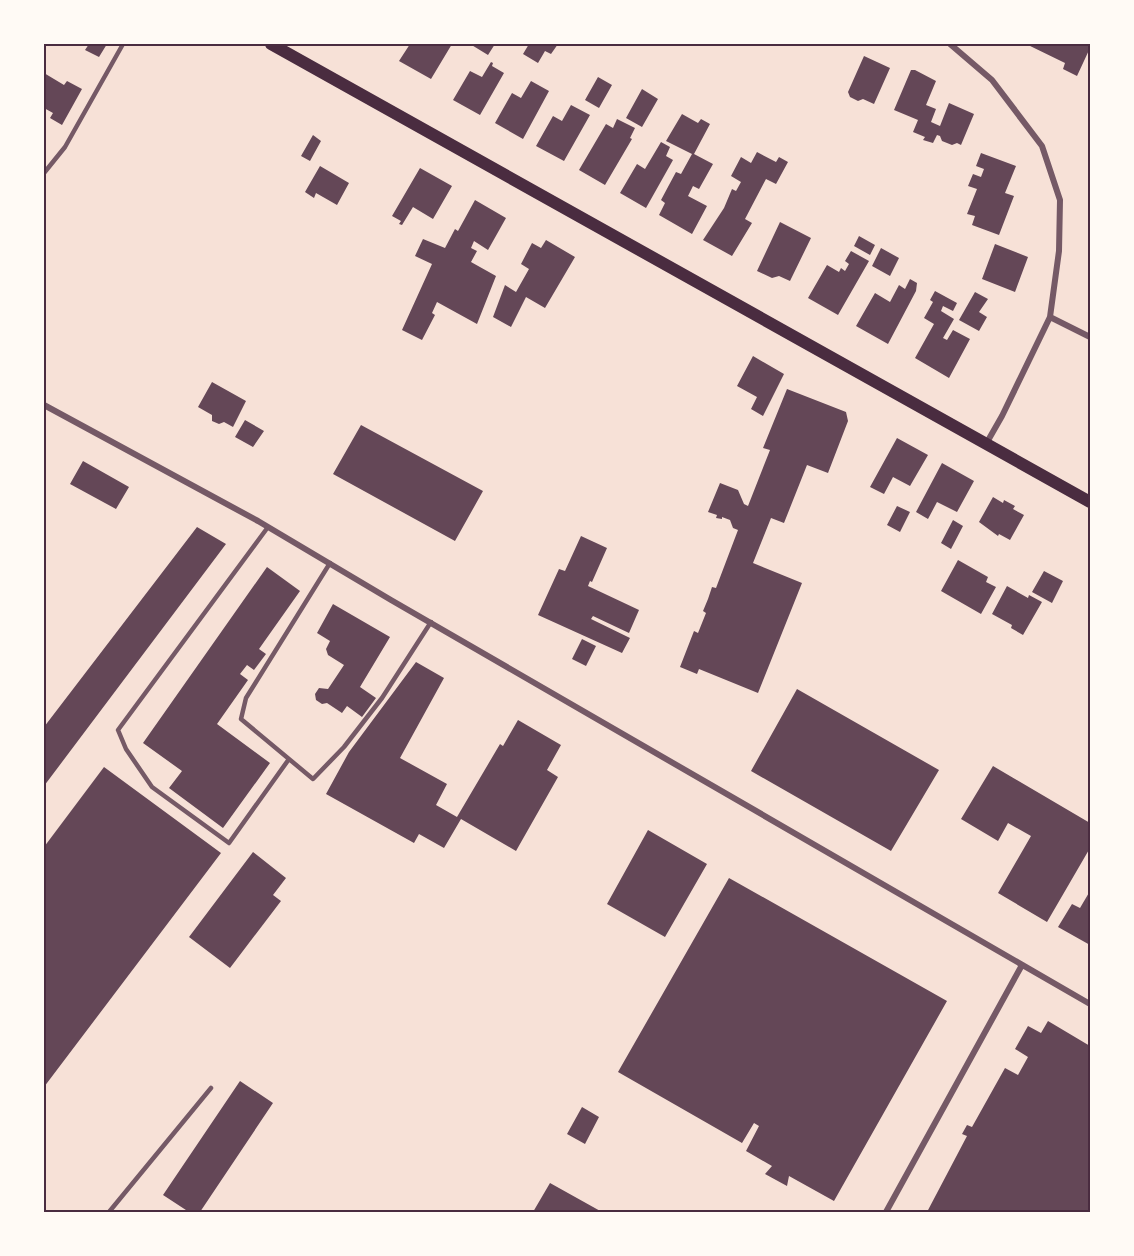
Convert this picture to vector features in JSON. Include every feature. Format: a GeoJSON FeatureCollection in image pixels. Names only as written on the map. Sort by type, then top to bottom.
{"type":"FeatureCollection","features":[{"type":"Feature","properties":{"kind":"main road"},"geometry":{"type":"LineString","coordinates":[[271,44],[1090,502]]}},
{"type":"Feature","properties":{"kind":"street"},"geometry":{"type":"LineString","coordinates":[[950,44],[992,80],[1042,146],[1060,200],[1059,251],[1050,317],[986,444]]}},
{"type":"Feature","properties":{"kind":"street"},"geometry":{"type":"LineString","coordinates":[[1050,317],[1090,337]]}},
{"type":"Feature","properties":{"kind":"street"},"geometry":{"type":"LineString","coordinates":[[44,405],[268,527],[1090,1004]]}},
{"type":"Feature","properties":{"kind":"street"},"geometry":{"type":"LineString","coordinates":[[886,1212],[1022,965]]}},
{"type":"Feature","properties":{"kind":"lane"},"geometry":{"type":"LineString","coordinates":[[44,173],[65,147],[123,44]]}},
{"type":"Feature","properties":{"kind":"lane"},"geometry":{"type":"LineString","coordinates":[[268,527],[118,730],[126,749],[152,787],[229,843],[289,759]]}},
{"type":"Feature","properties":{"kind":"lane"},"geometry":{"type":"LineString","coordinates":[[330,563],[246,698],[241,719],[313,779],[344,747],[382,698],[431,622]]}},
{"type":"Feature","properties":{"kind":"lane"},"geometry":{"type":"LineString","coordinates":[[109,1212],[210,1088]]}},
{"type":"Feature","properties":{"kind":"building"},"geometry":{"type":"Polygon","coordinates":[[[89,44],[107,44],[99,57],[85,50],[89,44]]]}},
{"type":"Feature","properties":{"kind":"building"},"geometry":{"type":"Polygon","coordinates":[[[410,44],[452,44],[431,79],[399,61],[410,44]]]}},
{"type":"Feature","properties":{"kind":"building"},"geometry":{"type":"Polygon","coordinates":[[[470,44],[495,44],[488,55],[470,44]]]}},
{"type":"Feature","properties":{"kind":"building"},"geometry":{"type":"Polygon","coordinates":[[[529,44],[558,44],[551,54],[545,51],[538,63],[523,54],[529,44]]]}},
{"type":"Feature","properties":{"kind":"building"},"geometry":{"type":"Polygon","coordinates":[[[1026,44],[1090,44],[1090,48],[1077,76],[1063,69],[1065,63],[1026,44]]]}},
{"type":"Feature","properties":{"kind":"building"},"geometry":{"type":"Polygon","coordinates":[[[864,56],[890,68],[874,104],[863,99],[858,101],[850,97],[848,92],[864,56]]]}},
{"type":"Feature","properties":{"kind":"building"},"geometry":{"type":"Polygon","coordinates":[[[491,62],[492,66],[504,73],[480,115],[453,100],[470,71],[482,77],[491,62]]]}},
{"type":"Feature","properties":{"kind":"building"},"geometry":{"type":"Polygon","coordinates":[[[911,70],[936,81],[926,105],[936,109],[931,122],[940,126],[949,103],[974,114],[961,145],[957,143],[952,145],[942,141],[937,135],[933,143],[923,140],[925,137],[913,132],[918,120],[894,110],[911,70]]]}},
{"type":"Feature","properties":{"kind":"building"},"geometry":{"type":"Polygon","coordinates":[[[44,73],[64,85],[67,81],[82,89],[62,125],[50,118],[53,113],[44,108],[44,73]]]}},
{"type":"Feature","properties":{"kind":"building"},"geometry":{"type":"Polygon","coordinates":[[[598,77],[612,85],[599,108],[585,100],[598,77]]]}},
{"type":"Feature","properties":{"kind":"building"},"geometry":{"type":"Polygon","coordinates":[[[531,81],[549,91],[523,139],[495,123],[512,93],[521,98],[531,81]]]}},
{"type":"Feature","properties":{"kind":"building"},"geometry":{"type":"Polygon","coordinates":[[[642,89],[658,99],[642,127],[626,118],[642,89]]]}},
{"type":"Feature","properties":{"kind":"building"},"geometry":{"type":"Polygon","coordinates":[[[571,105],[590,115],[564,161],[536,146],[553,116],[562,121],[571,105]]]}},
{"type":"Feature","properties":{"kind":"building"},"geometry":{"type":"Polygon","coordinates":[[[682,114],[698,123],[701,119],[710,124],[694,154],[713,164],[699,189],[693,186],[688,196],[707,206],[692,234],[659,215],[665,203],[661,200],[676,172],[681,174],[692,154],[666,141],[682,114]]]}},
{"type":"Feature","properties":{"kind":"building"},"geometry":{"type":"Polygon","coordinates":[[[617,119],[635,128],[630,138],[632,139],[605,185],[579,170],[606,124],[613,128],[617,119]]]}},
{"type":"Feature","properties":{"kind":"building"},"geometry":{"type":"Polygon","coordinates":[[[313,135],[321,141],[310,161],[301,156],[313,135]]]}},
{"type":"Feature","properties":{"kind":"building"},"geometry":{"type":"Polygon","coordinates":[[[661,142],[670,147],[666,156],[673,160],[646,208],[620,193],[637,164],[645,169],[661,142]]]}},
{"type":"Feature","properties":{"kind":"building"},"geometry":{"type":"Polygon","coordinates":[[[757,152],[776,162],[779,157],[788,162],[776,184],[766,179],[745,219],[752,223],[732,256],[703,240],[724,208],[732,189],[736,191],[741,182],[731,176],[741,157],[751,163],[757,152]]]}},
{"type":"Feature","properties":{"kind":"building"},"geometry":{"type":"Polygon","coordinates":[[[981,153],[1016,166],[1005,193],[1014,196],[999,235],[972,225],[975,216],[967,214],[977,189],[968,186],[973,174],[981,177],[984,169],[976,166],[981,153]]]}},
{"type":"Feature","properties":{"kind":"building"},"geometry":{"type":"Polygon","coordinates":[[[320,166],[349,183],[337,205],[316,193],[314,198],[305,192],[320,166]]]}},
{"type":"Feature","properties":{"kind":"building"},"geometry":{"type":"Polygon","coordinates":[[[420,168],[452,186],[433,219],[413,207],[402,225],[399,224],[401,221],[392,216],[420,168]]]}},
{"type":"Feature","properties":{"kind":"building"},"geometry":{"type":"Polygon","coordinates":[[[475,200],[506,218],[488,250],[474,241],[471,248],[477,251],[471,262],[496,276],[477,324],[437,302],[432,313],[435,315],[422,340],[402,330],[432,264],[415,256],[423,239],[445,248],[455,229],[458,231],[475,200]]]}},
{"type":"Feature","properties":{"kind":"building"},"geometry":{"type":"Polygon","coordinates":[[[780,222],[811,238],[790,281],[779,276],[772,278],[757,271],[780,222]]]}},
{"type":"Feature","properties":{"kind":"building"},"geometry":{"type":"Polygon","coordinates":[[[859,236],[875,245],[870,255],[854,246],[859,236]]]}},
{"type":"Feature","properties":{"kind":"building"},"geometry":{"type":"Polygon","coordinates":[[[546,240],[575,257],[545,308],[526,297],[511,327],[493,317],[505,285],[516,292],[529,269],[521,264],[532,243],[541,248],[546,240]]]}},
{"type":"Feature","properties":{"kind":"building"},"geometry":{"type":"Polygon","coordinates":[[[995,244],[1028,257],[1015,292],[982,279],[995,244]]]}},
{"type":"Feature","properties":{"kind":"building"},"geometry":{"type":"Polygon","coordinates":[[[881,248],[899,258],[890,276],[872,266],[881,248]]]}},
{"type":"Feature","properties":{"kind":"building"},"geometry":{"type":"Polygon","coordinates":[[[851,251],[869,261],[838,315],[808,298],[827,265],[839,272],[841,268],[845,271],[849,264],[845,261],[851,251]]]}},
{"type":"Feature","properties":{"kind":"building"},"geometry":{"type":"Polygon","coordinates":[[[910,279],[917,283],[916,291],[888,344],[856,326],[875,293],[890,302],[899,285],[905,289],[910,279]]]}},
{"type":"Feature","properties":{"kind":"building"},"geometry":{"type":"Polygon","coordinates":[[[935,291],[957,303],[953,311],[943,306],[941,311],[954,319],[943,338],[947,340],[953,330],[970,339],[949,378],[915,358],[934,324],[924,318],[933,302],[930,300],[935,291]]]}},
{"type":"Feature","properties":{"kind":"building"},"geometry":{"type":"Polygon","coordinates":[[[975,292],[988,299],[979,312],[987,317],[979,331],[959,320],[975,292]]]}},
{"type":"Feature","properties":{"kind":"building"},"geometry":{"type":"Polygon","coordinates":[[[753,356],[784,374],[763,416],[751,409],[757,397],[737,386],[753,356]]]}},
{"type":"Feature","properties":{"kind":"building"},"geometry":{"type":"Polygon","coordinates":[[[212,382],[246,401],[233,427],[224,422],[219,424],[212,421],[212,415],[198,407],[212,382]]]}},
{"type":"Feature","properties":{"kind":"building"},"geometry":{"type":"Polygon","coordinates":[[[787,389],[846,412],[848,421],[828,473],[807,465],[784,523],[771,518],[753,563],[802,583],[758,693],[699,669],[697,674],[680,667],[694,631],[698,633],[706,613],[703,611],[712,587],[716,588],[738,530],[733,528],[730,520],[722,517],[722,519],[716,518],[717,515],[708,512],[720,483],[738,490],[744,504],[748,506],[770,450],[763,448],[787,389]]]}},
{"type":"Feature","properties":{"kind":"building"},"geometry":{"type":"Polygon","coordinates":[[[245,420],[264,431],[253,447],[235,437],[245,420]]]}},
{"type":"Feature","properties":{"kind":"building"},"geometry":{"type":"Polygon","coordinates":[[[361,425],[483,491],[455,541],[333,474],[361,425]]]}},
{"type":"Feature","properties":{"kind":"building"},"geometry":{"type":"Polygon","coordinates":[[[897,438],[928,455],[910,486],[893,477],[884,494],[870,487],[897,438]]]}},
{"type":"Feature","properties":{"kind":"building"},"geometry":{"type":"Polygon","coordinates":[[[83,461],[129,487],[116,509],[70,484],[83,461]]]}},
{"type":"Feature","properties":{"kind":"building"},"geometry":{"type":"Polygon","coordinates":[[[942,463],[974,481],[957,512],[937,502],[928,519],[916,512],[942,463]]]}},
{"type":"Feature","properties":{"kind":"building"},"geometry":{"type":"Polygon","coordinates":[[[993,497],[1015,506],[1013,509],[1024,515],[1010,540],[999,534],[998,536],[979,522],[993,497]]]}},
{"type":"Feature","properties":{"kind":"building"},"geometry":{"type":"Polygon","coordinates":[[[897,506],[910,512],[900,532],[887,525],[897,506]]]}},
{"type":"Feature","properties":{"kind":"building"},"geometry":{"type":"Polygon","coordinates":[[[953,520],[963,526],[951,549],[941,543],[953,520]]]}},
{"type":"Feature","properties":{"kind":"building"},"geometry":{"type":"Polygon","coordinates":[[[197,527],[226,544],[44,786],[44,727],[197,527]]]}},
{"type":"Feature","properties":{"kind":"building"},"geometry":{"type":"Polygon","coordinates":[[[581,536],[607,548],[588,586],[639,610],[629,633],[593,616],[591,619],[630,638],[622,653],[538,615],[559,569],[565,571],[581,536]]]}},
{"type":"Feature","properties":{"kind":"building"},"geometry":{"type":"Polygon","coordinates":[[[958,560],[988,577],[986,582],[996,587],[981,614],[941,591],[958,560]]]}},
{"type":"Feature","properties":{"kind":"building"},"geometry":{"type":"Polygon","coordinates":[[[267,567],[300,591],[259,649],[266,654],[254,670],[247,665],[240,674],[248,680],[217,724],[270,763],[223,828],[169,788],[182,771],[143,743],[267,567]]]}},
{"type":"Feature","properties":{"kind":"building"},"geometry":{"type":"Polygon","coordinates":[[[1044,571],[1063,581],[1052,603],[1032,592],[1044,571]]]}},
{"type":"Feature","properties":{"kind":"building"},"geometry":{"type":"Polygon","coordinates":[[[1007,586],[1028,598],[1029,595],[1042,602],[1023,635],[1011,628],[1012,625],[992,614],[1007,586]]]}},
{"type":"Feature","properties":{"kind":"building"},"geometry":{"type":"Polygon","coordinates":[[[333,604],[390,637],[360,687],[376,698],[362,717],[347,706],[342,713],[327,703],[322,704],[316,700],[315,694],[319,688],[328,689],[344,665],[328,655],[326,649],[330,641],[317,633],[333,604]]]}},
{"type":"Feature","properties":{"kind":"building"},"geometry":{"type":"Polygon","coordinates":[[[582,639],[596,646],[586,666],[572,659],[582,639]]]}},
{"type":"Feature","properties":{"kind":"building"},"geometry":{"type":"Polygon","coordinates":[[[416,662],[444,678],[400,758],[447,784],[436,805],[457,817],[500,744],[503,746],[518,720],[561,745],[547,770],[558,777],[516,851],[461,819],[444,848],[419,834],[414,843],[326,794],[349,752],[416,662]]]}},
{"type":"Feature","properties":{"kind":"building"},"geometry":{"type":"Polygon","coordinates":[[[797,689],[939,770],[891,851],[751,771],[797,689]]]}},
{"type":"Feature","properties":{"kind":"building"},"geometry":{"type":"Polygon","coordinates":[[[993,766],[1090,823],[1090,848],[1047,922],[998,893],[1031,836],[1008,823],[998,841],[961,819],[993,766]]]}},
{"type":"Feature","properties":{"kind":"building"},"geometry":{"type":"Polygon","coordinates":[[[104,767],[221,853],[44,1087],[44,847],[104,767]]]}},
{"type":"Feature","properties":{"kind":"building"},"geometry":{"type":"Polygon","coordinates":[[[648,830],[707,864],[665,937],[607,904],[648,830]]]}},
{"type":"Feature","properties":{"kind":"building"},"geometry":{"type":"Polygon","coordinates":[[[253,852],[286,878],[273,895],[281,901],[230,968],[189,937],[253,852]]]}},
{"type":"Feature","properties":{"kind":"building"},"geometry":{"type":"Polygon","coordinates":[[[729,878],[947,1001],[834,1201],[789,1176],[787,1186],[765,1174],[772,1166],[746,1151],[759,1126],[754,1123],[742,1143],[618,1072],[729,878]]]}},
{"type":"Feature","properties":{"kind":"building"},"geometry":{"type":"Polygon","coordinates":[[[1090,891],[1090,945],[1058,927],[1072,904],[1080,908],[1090,891]]]}},
{"type":"Feature","properties":{"kind":"building"},"geometry":{"type":"Polygon","coordinates":[[[1048,1021],[1090,1046],[1090,1212],[927,1212],[967,1136],[962,1134],[967,1125],[972,1127],[1005,1068],[1018,1075],[1028,1057],[1015,1049],[1028,1026],[1041,1033],[1048,1021]]]}},
{"type":"Feature","properties":{"kind":"building"},"geometry":{"type":"Polygon","coordinates":[[[240,1081],[273,1103],[200,1212],[189,1212],[163,1195],[240,1081]]]}},
{"type":"Feature","properties":{"kind":"building"},"geometry":{"type":"Polygon","coordinates":[[[582,1107],[599,1117],[585,1144],[567,1134],[582,1107]]]}},
{"type":"Feature","properties":{"kind":"building"},"geometry":{"type":"Polygon","coordinates":[[[550,1183],[602,1212],[533,1212],[550,1183]]]}}]}
